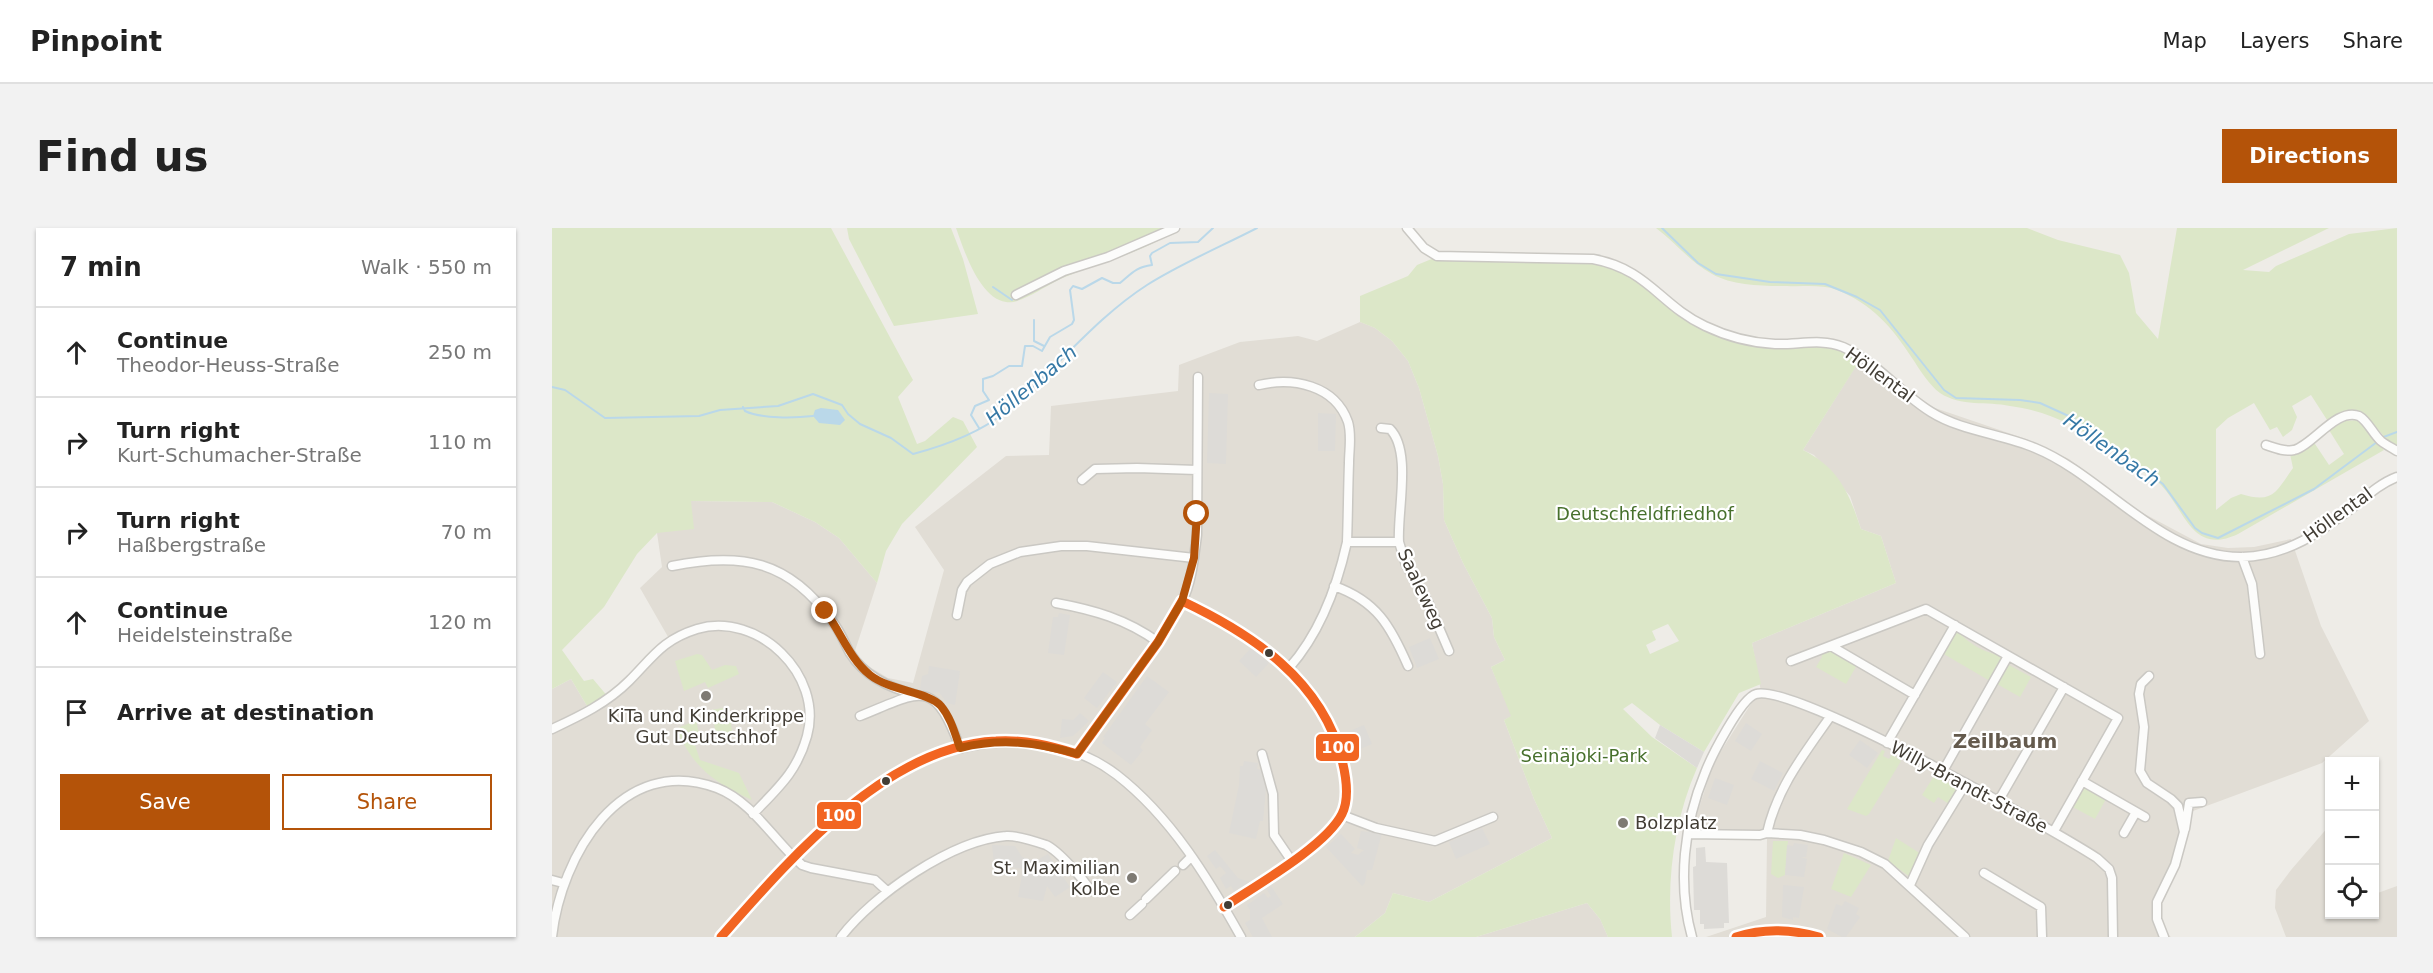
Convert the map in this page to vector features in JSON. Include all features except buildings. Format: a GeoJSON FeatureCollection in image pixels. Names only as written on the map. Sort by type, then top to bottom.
{"type":"FeatureCollection","features":[{"type":"Feature","properties":{"kind":"street","name":"Höllental"},"geometry":{"type":"LineString","coordinates":[[1407,228],[1424,248],[1437,256],[1593,259],[1614,263],[1630,270],[1691,318],[1720,332],[1741,339],[1775,344],[1821,342],[1841,346],[1863,358],[1904,393],[1933,413],[2034,448],[2063,462],[2099,486],[2137,516],[2170,536],[2213,553],[2242,557],[2273,553],[2301,543],[2335,521],[2377,488],[2397,477]]}},
{"type":"Feature","properties":{"kind":"street"},"geometry":{"type":"LineString","coordinates":[[1016,295],[1064,272],[1108,257],[1174,229]]}},
{"type":"Feature","properties":{"kind":"street"},"geometry":{"type":"LineString","coordinates":[[1077,754],[1158,642],[1182,601],[1194,558],[1197,524],[1198,377]]}},
{"type":"Feature","properties":{"kind":"street"},"geometry":{"type":"LineString","coordinates":[[1259,385],[1284,380],[1309,385],[1330,397],[1344,414],[1350,439],[1347,542],[1334,586],[1318,625],[1304,649],[1289,668]]}},
{"type":"Feature","properties":{"kind":"street"},"geometry":{"type":"LineString","coordinates":[[2266,445],[2286,451],[2299,448],[2331,424],[2354,415],[2363,419],[2382,442],[2397,451]]}},
{"type":"Feature","properties":{"kind":"street"},"geometry":{"type":"LineString","coordinates":[[1381,428],[1390,429],[1393,432],[1401,455],[1400,542]]}},
{"type":"Feature","properties":{"kind":"street"},"geometry":{"type":"LineString","coordinates":[[1082,480],[1095,469],[1197,470]]}},
{"type":"Feature","properties":{"kind":"street","name":"Saaleweg"},"geometry":{"type":"LineString","coordinates":[[1347,542],[1400,542],[1406,565],[1428,602],[1449,651]]}},
{"type":"Feature","properties":{"kind":"street"},"geometry":{"type":"LineString","coordinates":[[957,615],[962,590],[967,582],[990,564],[1020,552],[1044,547],[1087,546],[1194,558]]}},
{"type":"Feature","properties":{"kind":"street"},"geometry":{"type":"LineString","coordinates":[[2242,557],[2252,584],[2260,654]]}},
{"type":"Feature","properties":{"kind":"street"},"geometry":{"type":"LineString","coordinates":[[672,566],[730,559],[751,562],[779,571],[798,584],[817,602],[833,622],[853,657],[871,675],[893,688],[928,697],[942,707],[960,748]]}},
{"type":"Feature","properties":{"kind":"street"},"geometry":{"type":"LineString","coordinates":[[1334,586],[1355,595],[1383,618],[1408,666]]}},
{"type":"Feature","properties":{"kind":"street"},"geometry":{"type":"LineString","coordinates":[[1182,601],[1233,626],[1261,644],[1289,668],[1319,705],[1339,748],[1346,779],[1342,815],[1317,842],[1224,907]]}},
{"type":"Feature","properties":{"kind":"street"},"geometry":{"type":"LineString","coordinates":[[1056,603],[1111,615],[1131,624],[1158,642]]}},
{"type":"Feature","properties":{"kind":"street"},"geometry":{"type":"LineString","coordinates":[[1791,661],[1926,609],[2118,718],[2054,831]]}},
{"type":"Feature","properties":{"kind":"street"},"geometry":{"type":"LineString","coordinates":[[1887,744],[1955,625]]}},
{"type":"Feature","properties":{"kind":"street"},"geometry":{"type":"LineString","coordinates":[[552,729],[594,709],[629,681],[649,657],[678,637],[697,629],[717,626],[755,634],[771,643],[794,667],[807,696],[809,713],[807,735],[791,773],[779,789],[753,814]]}},
{"type":"Feature","properties":{"kind":"street"},"geometry":{"type":"LineString","coordinates":[[1832,646],[1915,694]]}},
{"type":"Feature","properties":{"kind":"street"},"geometry":{"type":"LineString","coordinates":[[1943,771],[2008,656]]}},
{"type":"Feature","properties":{"kind":"street"},"geometry":{"type":"LineString","coordinates":[[2149,676],[2141,684],[2139,694],[2144,727],[2140,771],[2147,783],[2178,806],[2184,832]]}},
{"type":"Feature","properties":{"kind":"street"},"geometry":{"type":"LineString","coordinates":[[1999,800],[2064,687]]}},
{"type":"Feature","properties":{"kind":"street","name":"Willy-Brandt-Straße"},"geometry":{"type":"LineString","coordinates":[[1689,834],[1693,806],[1709,762],[1749,697],[1759,693],[1796,702],[1943,771],[2054,831],[2097,858],[2109,869],[2113,887],[2113,937]]}},
{"type":"Feature","properties":{"kind":"street"},"geometry":{"type":"LineString","coordinates":[[860,717],[918,694]]}},
{"type":"Feature","properties":{"kind":"street"},"geometry":{"type":"LineString","coordinates":[[1767,833],[1784,785],[1830,717]]}},
{"type":"Feature","properties":{"kind":"street"},"geometry":{"type":"LineString","coordinates":[[721,937],[793,857],[885,780],[921,761],[960,748],[983,742],[1007,741],[1050,746],[1077,754],[1102,766],[1129,785],[1157,813],[1191,857],[1241,937]]}},
{"type":"Feature","properties":{"kind":"street"},"geometry":{"type":"LineString","coordinates":[[1262,754],[1273,794],[1274,835],[1291,860]]}},
{"type":"Feature","properties":{"kind":"street"},"geometry":{"type":"LineString","coordinates":[[552,937],[563,883],[588,834],[617,805],[648,786],[665,782],[690,781],[719,789],[753,814],[793,857],[811,868],[875,880],[887,891]]}},
{"type":"Feature","properties":{"kind":"street"},"geometry":{"type":"LineString","coordinates":[[2082,781],[2145,817]]}},
{"type":"Feature","properties":{"kind":"street"},"geometry":{"type":"LineString","coordinates":[[1910,885],[1928,845],[1965,783]]}},
{"type":"Feature","properties":{"kind":"street"},"geometry":{"type":"LineString","coordinates":[[2164,937],[2157,920],[2157,902],[2175,865],[2188,821],[2190,803],[2202,802]]}},
{"type":"Feature","properties":{"kind":"street"},"geometry":{"type":"LineString","coordinates":[[2124,833],[2136,812]]}},
{"type":"Feature","properties":{"kind":"street"},"geometry":{"type":"LineString","coordinates":[[1342,815],[1376,828],[1435,841],[1492,817]]}},
{"type":"Feature","properties":{"kind":"street"},"geometry":{"type":"LineString","coordinates":[[1692,937],[1684,898],[1689,834],[1760,835],[1767,833],[1800,835],[1847,847],[1885,864],[1965,937]]}},
{"type":"Feature","properties":{"kind":"street"},"geometry":{"type":"LineString","coordinates":[[841,937],[856,917],[887,891],[931,864],[981,840],[1008,836],[1025,838],[1047,846],[1076,872],[1091,891]]}},
{"type":"Feature","properties":{"kind":"street"},"geometry":{"type":"LineString","coordinates":[[1183,865],[1191,857]]}},
{"type":"Feature","properties":{"kind":"street"},"geometry":{"type":"LineString","coordinates":[[1130,915],[1175,871]]}},
{"type":"Feature","properties":{"kind":"street"},"geometry":{"type":"LineString","coordinates":[[1984,873],[2041,907],[2043,937]]}},
{"type":"Feature","properties":{"kind":"street"},"geometry":{"type":"LineString","coordinates":[[552,880],[563,883]]}},
{"type":"Feature","properties":{"kind":"street"},"geometry":{"type":"LineString","coordinates":[[1736,937],[1749,932],[1792,931],[1818,937]]}},
{"type":"Feature","properties":{"kind":"street"},"geometry":{"type":"LineString","coordinates":[[1763,937],[1772,932]]}},
{"type":"Feature","properties":{"kind":"shaded area"},"geometry":{"type":"Polygon","coordinates":[[[1360,322],[1375,328],[1392,341],[1408,361],[1419,388],[1438,456],[1443,484],[1444,520],[1463,563],[1492,618],[1494,637],[1505,660],[1491,667],[1512,716],[1504,720],[1534,799],[1552,838],[1429,902],[1393,893],[1385,913],[1355,937],[552,937],[552,689],[571,679],[590,711],[671,642],[640,588],[662,567],[657,533],[691,501],[772,502],[815,522],[839,538],[877,583],[853,657],[888,678],[913,683],[944,570],[915,527],[1006,456],[1049,455],[1051,406],[1178,391],[1179,365],[1240,342],[1298,336],[1317,341],[1360,322]]]}},
{"type":"Feature","properties":{"kind":"shaded area"},"geometry":{"type":"Polygon","coordinates":[[[1864,353],[1905,388],[1935,408],[2026,439],[2069,459],[2139,511],[2201,544],[2228,548],[2254,547],[2291,539],[2321,626],[2369,721],[2329,757],[2325,757],[2322,763],[2193,811],[2177,871],[2158,907],[2164,931],[2171,937],[1706,937],[1766,917],[1767,839],[1693,826],[1714,762],[1754,699],[1762,697],[1752,643],[1896,583],[1881,536],[1861,529],[1850,496],[1814,455],[1803,450],[1864,353]]]}},
{"type":"Feature","properties":{"kind":"shaded area"},"geometry":{"type":"Polygon","coordinates":[[[1209,393],[1228,394],[1226,464],[1207,463],[1209,393]]]}},
{"type":"Feature","properties":{"kind":"shaded area"},"geometry":{"type":"Polygon","coordinates":[[[1318,413],[1336,414],[1335,451],[1318,451],[1318,413]]]}},
{"type":"Feature","properties":{"kind":"shaded area"},"geometry":{"type":"Polygon","coordinates":[[[1059,613],[1070,615],[1064,655],[1048,653],[1053,617],[1058,617],[1059,613]]]}},
{"type":"Feature","properties":{"kind":"shaded area"},"geometry":{"type":"Polygon","coordinates":[[[1430,638],[1439,659],[1417,668],[1409,647],[1430,638]]]}},
{"type":"Feature","properties":{"kind":"shaded area"},"geometry":{"type":"Polygon","coordinates":[[[1252,647],[1269,663],[1256,677],[1239,661],[1252,647]]]}},
{"type":"Feature","properties":{"kind":"shaded area"},"geometry":{"type":"Polygon","coordinates":[[[929,666],[960,671],[955,705],[947,703],[939,692],[931,693],[920,689],[922,676],[928,674],[929,666]]]}},
{"type":"Feature","properties":{"kind":"shaded area"},"geometry":{"type":"Polygon","coordinates":[[[1103,672],[1117,682],[1097,708],[1084,698],[1103,672]]]}},
{"type":"Feature","properties":{"kind":"shaded area"},"geometry":{"type":"Polygon","coordinates":[[[1147,676],[1169,692],[1145,724],[1152,730],[1140,747],[1143,750],[1131,765],[1102,743],[1105,738],[1103,737],[1147,676]]]}},
{"type":"Feature","properties":{"kind":"shaded area"},"geometry":{"type":"Polygon","coordinates":[[[1080,713],[1089,721],[1073,736],[1060,738],[1062,719],[1073,720],[1080,713]]]}},
{"type":"Feature","properties":{"kind":"shaded area"},"geometry":{"type":"Polygon","coordinates":[[[1746,723],[1762,734],[1751,751],[1735,741],[1746,723]]]}},
{"type":"Feature","properties":{"kind":"shaded area"},"geometry":{"type":"Polygon","coordinates":[[[1364,725],[1372,744],[1353,752],[1345,733],[1364,725]]]}},
{"type":"Feature","properties":{"kind":"shaded area"},"geometry":{"type":"Polygon","coordinates":[[[1660,725],[1704,752],[1697,768],[1655,738],[1660,725]]]}},
{"type":"Feature","properties":{"kind":"shaded area"},"geometry":{"type":"Polygon","coordinates":[[[1860,740],[1878,753],[1867,768],[1849,755],[1860,740]]]}},
{"type":"Feature","properties":{"kind":"shaded area"},"geometry":{"type":"Polygon","coordinates":[[[1244,761],[1258,763],[1257,769],[1262,770],[1266,789],[1263,821],[1260,821],[1256,839],[1229,833],[1239,785],[1240,766],[1243,766],[1244,761]]]}},
{"type":"Feature","properties":{"kind":"shaded area"},"geometry":{"type":"Polygon","coordinates":[[[1760,761],[1783,773],[1774,791],[1751,779],[1760,761]]]}},
{"type":"Feature","properties":{"kind":"shaded area"},"geometry":{"type":"Polygon","coordinates":[[[1715,778],[1734,785],[1727,805],[1708,798],[1715,778]]]}},
{"type":"Feature","properties":{"kind":"shaded area"},"geometry":{"type":"Polygon","coordinates":[[[1482,828],[1490,844],[1456,859],[1449,842],[1482,828]]]}},
{"type":"Feature","properties":{"kind":"shaded area"},"geometry":{"type":"Polygon","coordinates":[[[1369,829],[1382,833],[1372,870],[1367,870],[1365,883],[1362,886],[1326,847],[1341,834],[1355,849],[1351,853],[1358,855],[1364,850],[1357,848],[1361,831],[1368,832],[1369,829]]]}},
{"type":"Feature","properties":{"kind":"shaded area"},"geometry":{"type":"Polygon","coordinates":[[[2325,831],[2325,919],[2379,919],[2379,893],[2397,886],[2397,937],[2286,937],[2275,908],[2276,890],[2325,831]]]}},
{"type":"Feature","properties":{"kind":"shaded area"},"geometry":{"type":"Polygon","coordinates":[[[1794,843],[1808,845],[1806,857],[1800,857],[1807,859],[1804,877],[1785,875],[1787,845],[1793,846],[1794,843]]]}},
{"type":"Feature","properties":{"kind":"shaded area"},"geometry":{"type":"Polygon","coordinates":[[[992,845],[1015,846],[1022,857],[1035,861],[1048,854],[1070,887],[1055,897],[1047,886],[1043,901],[1018,897],[1023,869],[994,864],[992,845]]]}},
{"type":"Feature","properties":{"kind":"shaded area"},"geometry":{"type":"Polygon","coordinates":[[[1705,847],[1706,862],[1727,863],[1729,923],[1724,923],[1724,928],[1704,929],[1704,924],[1700,924],[1700,910],[1694,910],[1693,867],[1696,866],[1696,848],[1705,847]]]}},
{"type":"Feature","properties":{"kind":"shaded area"},"geometry":{"type":"Polygon","coordinates":[[[1215,850],[1238,878],[1250,882],[1234,891],[1231,886],[1226,889],[1220,878],[1226,873],[1220,866],[1216,869],[1207,856],[1215,850]]]}},
{"type":"Feature","properties":{"kind":"shaded area"},"geometry":{"type":"Polygon","coordinates":[[[1783,885],[1804,887],[1799,918],[1793,917],[1793,920],[1782,917],[1783,885]]]}},
{"type":"Feature","properties":{"kind":"shaded area"},"geometry":{"type":"Polygon","coordinates":[[[1271,886],[1283,904],[1262,918],[1272,937],[1253,937],[1245,923],[1250,920],[1250,910],[1247,905],[1264,893],[1268,898],[1271,896],[1267,890],[1271,886]]]}},
{"type":"Feature","properties":{"kind":"shaded area"},"geometry":{"type":"Polygon","coordinates":[[[1845,901],[1859,908],[1856,914],[1860,917],[1846,937],[1842,937],[1827,929],[1836,904],[1842,906],[1845,901]]]}},
{"type":"Feature","properties":{"kind":"shaded area"},"geometry":{"type":"Polygon","coordinates":[[[1587,903],[1600,919],[1608,937],[1476,937],[1587,903]]]}},
{"type":"Feature","properties":{"kind":"green space"},"geometry":{"type":"Polygon","coordinates":[[[552,228],[831,228],[913,380],[898,397],[917,444],[925,441],[953,417],[963,421],[977,447],[902,524],[886,551],[877,583],[839,538],[815,522],[772,502],[691,501],[694,529],[657,533],[637,554],[604,607],[562,650],[584,681],[593,679],[609,698],[590,711],[571,679],[552,689],[552,228]]]}},
{"type":"Feature","properties":{"kind":"green space"},"geometry":{"type":"Polygon","coordinates":[[[847,228],[951,228],[963,259],[978,314],[894,326],[849,239],[847,228]]]}},
{"type":"Feature","properties":{"kind":"green space"},"geometry":{"type":"Polygon","coordinates":[[[956,228],[1179,228],[1138,250],[1065,277],[1027,297],[1006,302],[996,299],[980,283],[956,228]]]}},
{"type":"Feature","properties":{"kind":"green space"},"geometry":{"type":"Polygon","coordinates":[[[1656,228],[2027,228],[2058,240],[2120,255],[2129,273],[2136,313],[2158,339],[2177,228],[2329,228],[2243,270],[2269,272],[2276,266],[2349,234],[2397,228],[2397,448],[2367,418],[2355,410],[2342,413],[2329,423],[2311,395],[2292,406],[2297,417],[2292,430],[2283,437],[2277,427],[2270,430],[2254,403],[2228,418],[2216,429],[2216,510],[2231,498],[2241,494],[2260,498],[2273,494],[2293,468],[2290,454],[2313,441],[2329,465],[2344,454],[2329,430],[2345,421],[2358,420],[2384,450],[2238,534],[2222,539],[2210,539],[2200,535],[2191,527],[2159,483],[2080,429],[2034,411],[2018,407],[1965,402],[1940,393],[1925,377],[1889,327],[1861,302],[1837,290],[1825,287],[1759,285],[1720,278],[1697,264],[1656,228]]]}},
{"type":"Feature","properties":{"kind":"green space"},"geometry":{"type":"Polygon","coordinates":[[[1434,258],[1585,262],[1610,267],[1636,280],[1685,319],[1707,332],[1737,341],[1826,347],[1860,360],[1803,450],[1834,473],[1847,493],[1861,529],[1881,536],[1896,583],[1752,643],[1761,684],[1739,693],[1704,752],[1660,725],[1632,703],[1623,709],[1652,737],[1697,768],[1677,830],[1670,894],[1672,937],[1608,937],[1600,919],[1587,903],[1476,937],[1355,937],[1385,913],[1393,893],[1429,902],[1552,838],[1534,799],[1504,720],[1511,716],[1491,667],[1505,660],[1494,637],[1492,618],[1463,563],[1444,520],[1443,484],[1438,456],[1419,388],[1408,361],[1392,341],[1375,328],[1360,322],[1360,296],[1408,276],[1417,265],[1434,258]],[[1668,624],[1652,631],[1656,640],[1646,645],[1650,654],[1679,641],[1668,624]]]}},
{"type":"Feature","properties":{"kind":"green space"},"geometry":{"type":"Polygon","coordinates":[[[1958,631],[1978,647],[2001,655],[2001,661],[1990,681],[1942,653],[1953,633],[1958,631]]]}},
{"type":"Feature","properties":{"kind":"green space"},"geometry":{"type":"Polygon","coordinates":[[[1829,649],[1857,665],[1846,684],[1816,667],[1822,657],[1821,653],[1829,649]]]}},
{"type":"Feature","properties":{"kind":"green space"},"geometry":{"type":"Polygon","coordinates":[[[697,654],[702,655],[712,670],[725,665],[736,666],[739,674],[708,688],[705,682],[684,691],[675,661],[697,654]]]}},
{"type":"Feature","properties":{"kind":"green space"},"geometry":{"type":"Polygon","coordinates":[[[2007,664],[2031,677],[2020,697],[1997,684],[2007,664]]]}},
{"type":"Feature","properties":{"kind":"green space"},"geometry":{"type":"Polygon","coordinates":[[[722,708],[729,712],[733,736],[717,738],[711,710],[722,708]]]}},
{"type":"Feature","properties":{"kind":"green space"},"geometry":{"type":"Polygon","coordinates":[[[692,716],[695,716],[701,742],[695,745],[700,760],[739,773],[752,800],[716,780],[690,754],[676,729],[694,721],[692,716]]]}},
{"type":"Feature","properties":{"kind":"green space"},"geometry":{"type":"Polygon","coordinates":[[[1882,750],[1885,751],[1883,756],[1889,759],[1892,754],[1901,761],[1869,814],[1866,816],[1847,809],[1882,750]]]}},
{"type":"Feature","properties":{"kind":"green space"},"geometry":{"type":"Polygon","coordinates":[[[1934,776],[1957,787],[1958,790],[1949,804],[1938,797],[1934,803],[1922,795],[1934,776]]]}},
{"type":"Feature","properties":{"kind":"green space"},"geometry":{"type":"Polygon","coordinates":[[[2084,787],[2106,799],[2095,819],[2071,806],[2080,789],[2084,787]]]}},
{"type":"Feature","properties":{"kind":"green space"},"geometry":{"type":"Polygon","coordinates":[[[1896,838],[1921,854],[1910,877],[1888,861],[1896,838]]]}},
{"type":"Feature","properties":{"kind":"green space"},"geometry":{"type":"Polygon","coordinates":[[[1773,841],[1788,841],[1785,875],[1778,878],[1771,874],[1773,841]]]}},
{"type":"Feature","properties":{"kind":"green space"},"geometry":{"type":"Polygon","coordinates":[[[1844,853],[1871,865],[1851,897],[1831,889],[1844,853]]]}},
{"type":"Feature","properties":{"kind":"water"},"geometry":{"type":"Polygon","coordinates":[[[821,408],[838,410],[845,420],[840,425],[819,423],[813,416],[815,410],[821,408]]]}},
{"type":"Feature","properties":{"kind":"waterway"},"geometry":{"type":"LineString","coordinates":[[979,428],[971,415],[975,406],[989,400],[983,391],[983,379],[1009,366],[1022,366],[1025,346],[1033,346],[1042,351],[1050,337],[1072,324],[1074,320],[1070,290],[1073,286],[1082,289],[1102,278],[1113,283],[1120,283],[1138,269],[1152,265],[1150,256],[1152,253],[1170,243],[1198,242],[1213,228]]}},
{"type":"Feature","properties":{"kind":"waterway","name":"Höllenbach"},"geometry":{"type":"LineString","coordinates":[[552,387],[565,390],[605,418],[699,416],[720,410],[778,406],[813,394],[842,405],[848,414],[860,424],[891,438],[913,454],[960,438],[994,420],[1022,397],[1109,314],[1147,285],[1257,228]]}},
{"type":"Feature","properties":{"kind":"waterway","name":"Höllenbach"},"geometry":{"type":"LineString","coordinates":[[1662,228],[1698,263],[1716,274],[1770,282],[1825,284],[1857,297],[1880,310],[1944,390],[1956,398],[2020,400],[2040,403],[2073,418],[2163,484],[2195,528],[2218,538],[2314,489],[2377,442]]}},
{"type":"Feature","properties":{"kind":"waterway"},"geometry":{"type":"LineString","coordinates":[[993,287],[1012,300]]}},
{"type":"Feature","properties":{"kind":"waterway"},"geometry":{"type":"LineString","coordinates":[[1034,320],[1034,341],[1044,346]]}},
{"type":"Feature","properties":{"kind":"waterway"},"geometry":{"type":"LineString","coordinates":[[743,407],[745,411],[752,414],[769,417],[813,416]]}},
{"type":"Feature","properties":{"kind":"waterway","name":"Höllenbach"},"geometry":{"type":"LineString","coordinates":[[2381,438],[2397,432]]}},
{"type":"Feature","properties":{"kind":"transit line","name":"100"},"geometry":{"type":"LineString","coordinates":[[1182,601],[1234,629],[1258,645],[1301,683],[1318,706],[1332,732],[1346,780],[1347,794],[1344,808],[1334,826],[1289,865],[1224,907]]}},
{"type":"Feature","properties":{"kind":"transit line","name":"100"},"geometry":{"type":"LineString","coordinates":[[1077,754],[1158,642],[1182,601]]}},
{"type":"Feature","properties":{"kind":"transit line","name":"100"},"geometry":{"type":"LineString","coordinates":[[721,937],[809,842],[879,785],[916,763],[955,748],[996,741],[1037,744],[1077,754]]}},
{"type":"Feature","properties":{"kind":"transit line","name":"100"},"geometry":{"type":"LineString","coordinates":[[1736,937],[1757,932],[1778,931],[1798,932],[1819,937]]}},
{"type":"Feature","properties":{"kind":"place","name":"KiTa und Kinderkrippe Gut Deutschhof"},"geometry":{"type":"Point","coordinates":[706,696]}},
{"type":"Feature","properties":{"kind":"place","name":"Bolzplatz"},"geometry":{"type":"Point","coordinates":[1623,823]}},
{"type":"Feature","properties":{"kind":"place","name":"St. Maximilian Kolbe"},"geometry":{"type":"Point","coordinates":[1132,878]}},
{"type":"Feature","properties":{"kind":"district","name":"Zeilbaum"},"geometry":{"type":"Point","coordinates":[2005,741]}},
{"type":"Feature","properties":{"kind":"route"},"geometry":{"type":"LineString","coordinates":[[825,611],[853,657],[871,675],[893,688],[928,697],[942,707],[960,748],[983,742],[1007,741],[1050,746],[1077,754],[1158,642],[1182,601],[1194,558],[1197,514]]}},
{"type":"Feature","properties":{"kind":"park label","name":"Deutschfeldfriedhof"},"geometry":{"type":"Point","coordinates":[1645,514]}},
{"type":"Feature","properties":{"kind":"park label","name":"Seinäjoki-Park"},"geometry":{"type":"Point","coordinates":[1584,756]}}]}
